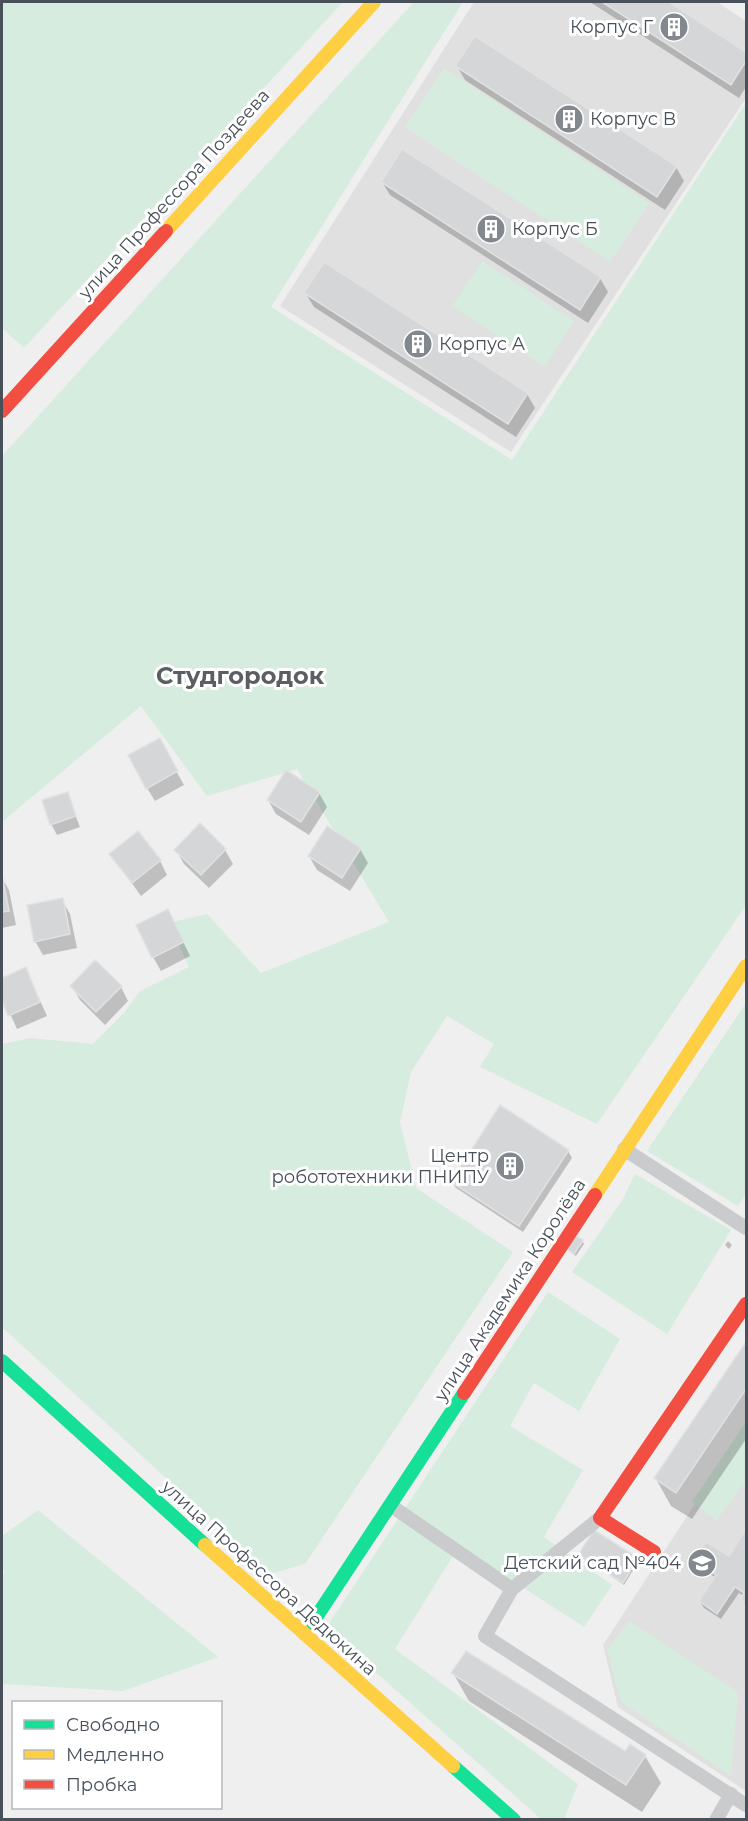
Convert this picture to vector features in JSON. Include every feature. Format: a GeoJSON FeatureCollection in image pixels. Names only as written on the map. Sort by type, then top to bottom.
{"type":"FeatureCollection","features":[{"type":"Feature","properties":{"kind":"street","name":"улица Профессора Поздеева"},"geometry":{"type":"LineString","coordinates":[[2,411],[374,2]]}},
{"type":"Feature","properties":{"kind":"street","name":"улица Академика Королёва"},"geometry":{"type":"LineString","coordinates":[[304,1634],[747,966]]}},
{"type":"Feature","properties":{"kind":"street"},"geometry":{"type":"LineString","coordinates":[[624,1149],[746,1226]]}},
{"type":"Feature","properties":{"kind":"street"},"geometry":{"type":"LineString","coordinates":[[747,1304],[600,1518],[512,1589],[485,1636],[747,1805]]}},
{"type":"Feature","properties":{"kind":"street","name":"улица Профессора Дедюкина"},"geometry":{"type":"LineString","coordinates":[[2,1361],[514,1820]]}},
{"type":"Feature","properties":{"kind":"street"},"geometry":{"type":"LineString","coordinates":[[390,1505],[512,1589]]}},
{"type":"Feature","properties":{"kind":"street"},"geometry":{"type":"LineString","coordinates":[[600,1518],[654,1552]]}},
{"type":"Feature","properties":{"kind":"street"},"geometry":{"type":"LineString","coordinates":[[716,1820],[731,1794]]}},
{"type":"Feature","properties":{"kind":"shaded area"},"geometry":{"type":"Polygon","coordinates":[[[474,2],[717,2],[746,21],[746,98],[511,452],[280,306],[474,2]]]}},
{"type":"Feature","properties":{"kind":"shaded area","name":"Детский сад №404"},"geometry":{"type":"Polygon","coordinates":[[[721,1464],[746,1480],[746,1791],[618,1707],[603,1645],[721,1464]]]}},
{"type":"Feature","properties":{"kind":"green space"},"geometry":{"type":"Polygon","coordinates":[[[2,2],[343,2],[24,348],[2,328],[2,2]]]}},
{"type":"Feature","properties":{"kind":"green space"},"geometry":{"type":"Polygon","coordinates":[[[414,2],[463,2],[271,307],[512,460],[746,103],[746,905],[597,1124],[480,1067],[494,1044],[447,1016],[411,1072],[400,1122],[416,1188],[513,1252],[305,1564],[270,1574],[2,1327],[2,1044],[30,1038],[93,1044],[124,1013],[140,991],[189,967],[168,923],[207,914],[261,973],[389,922],[297,769],[207,796],[141,706],[2,822],[2,456],[414,2]]]}},
{"type":"Feature","properties":{"kind":"green space"},"geometry":{"type":"Polygon","coordinates":[[[444,68],[649,203],[610,262],[405,127],[444,68]]]}},
{"type":"Feature","properties":{"kind":"green space"},"geometry":{"type":"Polygon","coordinates":[[[482,261],[574,321],[545,367],[452,306],[482,261]]]}},
{"type":"Feature","properties":{"kind":"green space"},"geometry":{"type":"Polygon","coordinates":[[[746,1003],[746,1194],[738,1206],[647,1151],[746,1003]]]}},
{"type":"Feature","properties":{"kind":"green space"},"geometry":{"type":"Polygon","coordinates":[[[635,1174],[731,1230],[667,1334],[572,1272],[623,1199],[635,1174]]]}},
{"type":"Feature","properties":{"kind":"green space"},"geometry":{"type":"Polygon","coordinates":[[[548,1292],[620,1339],[579,1411],[534,1383],[510,1426],[583,1470],[544,1537],[612,1585],[584,1627],[459,1546],[395,1649],[578,1784],[564,1819],[541,1819],[326,1628],[548,1292]]]}},
{"type":"Feature","properties":{"kind":"green space"},"geometry":{"type":"Polygon","coordinates":[[[746,1422],[746,1488],[742,1486],[716,1521],[692,1502],[746,1422]]]}},
{"type":"Feature","properties":{"kind":"green space"},"geometry":{"type":"Polygon","coordinates":[[[38,1510],[218,1657],[123,1691],[2,1684],[2,1575],[5,1572],[2,1566],[2,1536],[38,1510]]]}},
{"type":"Feature","properties":{"kind":"green space"},"geometry":{"type":"Polygon","coordinates":[[[629,1621],[738,1692],[731,1776],[621,1702],[607,1650],[629,1621]]]}},
{"type":"Feature","properties":{"kind":"building","name":"Корпус Г"},"geometry":{"type":"Polygon","coordinates":[[[602,2],[669,2],[746,52],[746,61],[731,85],[602,2]]]}},
{"type":"Feature","properties":{"kind":"building","name":"Корпус В"},"geometry":{"type":"Polygon","coordinates":[[[475,36],[677,166],[657,197],[455,66],[475,36]]]}},
{"type":"Feature","properties":{"kind":"building","name":"Корпус Б"},"geometry":{"type":"Polygon","coordinates":[[[402,149],[601,277],[580,310],[381,182],[402,149]]]}},
{"type":"Feature","properties":{"kind":"building","name":"Корпус А"},"geometry":{"type":"Polygon","coordinates":[[[324,262],[528,393],[508,424],[304,293],[324,262]]]}},
{"type":"Feature","properties":{"kind":"building"},"geometry":{"type":"Polygon","coordinates":[[[160,738],[178,771],[146,789],[128,755],[160,738]]]}},
{"type":"Feature","properties":{"kind":"building"},"geometry":{"type":"Polygon","coordinates":[[[286,770],[320,792],[301,822],[267,800],[286,770]]]}},
{"type":"Feature","properties":{"kind":"building"},"geometry":{"type":"Polygon","coordinates":[[[68,792],[76,816],[50,825],[42,800],[68,792]]]}},
{"type":"Feature","properties":{"kind":"building"},"geometry":{"type":"Polygon","coordinates":[[[200,823],[226,849],[201,875],[174,850],[200,823]]]}},
{"type":"Feature","properties":{"kind":"building"},"geometry":{"type":"Polygon","coordinates":[[[327,826],[361,848],[342,878],[308,856],[327,826]]]}},
{"type":"Feature","properties":{"kind":"building"},"geometry":{"type":"Polygon","coordinates":[[[138,831],[161,860],[132,883],[109,854],[138,831]]]}},
{"type":"Feature","properties":{"kind":"building"},"geometry":{"type":"Polygon","coordinates":[[[2,875],[9,911],[2,912],[2,875]]]}},
{"type":"Feature","properties":{"kind":"building"},"geometry":{"type":"Polygon","coordinates":[[[63,898],[70,934],[34,942],[27,905],[63,898]]]}},
{"type":"Feature","properties":{"kind":"building"},"geometry":{"type":"Polygon","coordinates":[[[168,909],[184,942],[152,958],[136,925],[168,909]]]}},
{"type":"Feature","properties":{"kind":"building"},"geometry":{"type":"Polygon","coordinates":[[[95,960],[122,986],[96,1012],[70,986],[95,960]]]}},
{"type":"Feature","properties":{"kind":"building"},"geometry":{"type":"Polygon","coordinates":[[[26,967],[40,1002],[8,1016],[2,1000],[2,978],[26,967]]]}},
{"type":"Feature","properties":{"kind":"building","name":"Центр робототехники ПНИПУ"},"geometry":{"type":"Polygon","coordinates":[[[500,1105],[569,1150],[519,1226],[451,1182],[500,1105]]]}},
{"type":"Feature","properties":{"kind":"building"},"geometry":{"type":"Polygon","coordinates":[[[575,1235],[583,1240],[574,1254],[567,1249],[575,1235]]]}},
{"type":"Feature","properties":{"kind":"building"},"geometry":{"type":"Polygon","coordinates":[[[746,1342],[746,1389],[676,1493],[654,1478],[746,1342]]]}},
{"type":"Feature","properties":{"kind":"building"},"geometry":{"type":"Polygon","coordinates":[[[746,1529],[746,1603],[741,1599],[744,1593],[735,1587],[717,1614],[699,1601],[716,1575],[694,1560],[706,1542],[729,1556],[746,1529]]]}},
{"type":"Feature","properties":{"kind":"building"},"geometry":{"type":"Polygon","coordinates":[[[594,1530],[638,1558],[623,1583],[578,1555],[594,1530]]]}},
{"type":"Feature","properties":{"kind":"building"},"geometry":{"type":"Polygon","coordinates":[[[466,1651],[625,1751],[630,1744],[646,1755],[626,1785],[451,1673],[466,1651]]]}},
{"type":"Feature","properties":{"kind":"traffic: fast"},"geometry":{"type":"LineString","coordinates":[[2,1361],[205,1545]]}},
{"type":"Feature","properties":{"kind":"traffic: fast"},"geometry":{"type":"LineString","coordinates":[[305,1634],[464,1393]]}},
{"type":"Feature","properties":{"kind":"traffic: fast"},"geometry":{"type":"LineString","coordinates":[[453,1766],[514,1820]]}},
{"type":"Feature","properties":{"kind":"traffic: slow"},"geometry":{"type":"LineString","coordinates":[[166,231],[374,2]]}},
{"type":"Feature","properties":{"kind":"traffic: slow"},"geometry":{"type":"LineString","coordinates":[[595,1195],[746,966]]}},
{"type":"Feature","properties":{"kind":"traffic: slow"},"geometry":{"type":"LineString","coordinates":[[205,1545],[453,1766]]}},
{"type":"Feature","properties":{"kind":"traffic: jam"},"geometry":{"type":"LineString","coordinates":[[2,411],[166,231]]}},
{"type":"Feature","properties":{"kind":"traffic: jam"},"geometry":{"type":"LineString","coordinates":[[464,1393],[595,1195]]}},
{"type":"Feature","properties":{"kind":"traffic: jam"},"geometry":{"type":"LineString","coordinates":[[654,1552],[600,1518],[746,1304]]}},
{"type":"Feature","properties":{"kind":"place","name":"Корпус Г"},"geometry":{"type":"Point","coordinates":[674,27]}},
{"type":"Feature","properties":{"kind":"place","name":"Корпус В"},"geometry":{"type":"Point","coordinates":[569,119]}},
{"type":"Feature","properties":{"kind":"place","name":"Корпус Б"},"geometry":{"type":"Point","coordinates":[491,229]}},
{"type":"Feature","properties":{"kind":"place","name":"Корпус А"},"geometry":{"type":"Point","coordinates":[418,344]}},
{"type":"Feature","properties":{"kind":"place","name":"Центр робототехники ПНИПУ"},"geometry":{"type":"Point","coordinates":[510,1166]}},
{"type":"Feature","properties":{"kind":"place","name":"Детский сад №404"},"geometry":{"type":"Point","coordinates":[702,1563]}},
{"type":"Feature","properties":{"kind":"district","name":"Студгородок"},"geometry":{"type":"Point","coordinates":[240,675]}}]}
